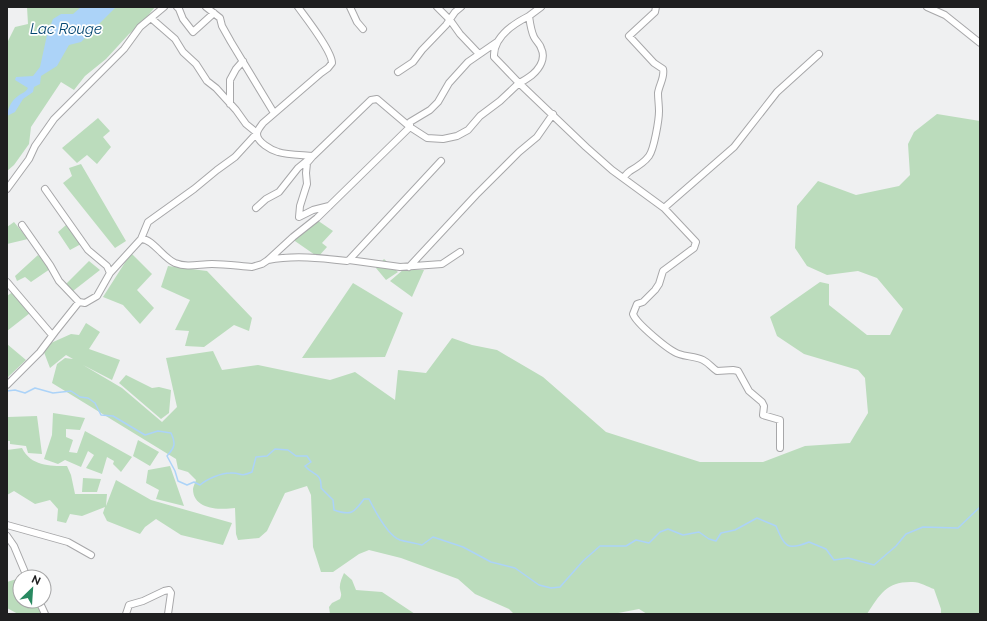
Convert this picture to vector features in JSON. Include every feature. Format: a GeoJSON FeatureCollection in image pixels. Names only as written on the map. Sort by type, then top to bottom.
{"type":"FeatureCollection","features":[{"type":"Feature","properties":{"kind":"street"},"geometry":{"type":"LineString","coordinates":[[7,189],[29,159],[35,146],[54,119],[124,49],[140,27],[164,7]]}},
{"type":"Feature","properties":{"kind":"street"},"geometry":{"type":"LineString","coordinates":[[177,7],[182,19],[193,32],[214,13]]}},
{"type":"Feature","properties":{"kind":"street"},"geometry":{"type":"LineString","coordinates":[[206,7],[220,18],[222,26],[231,42],[274,113]]}},
{"type":"Feature","properties":{"kind":"street"},"geometry":{"type":"LineString","coordinates":[[22,225],[50,265],[59,281],[79,302],[85,303],[98,296],[110,273],[140,239],[148,222],[235,157],[257,133],[263,122],[328,68],[332,63],[331,56],[324,44],[298,7]]}},
{"type":"Feature","properties":{"kind":"street"},"geometry":{"type":"LineString","coordinates":[[350,7],[357,22],[363,29]]}},
{"type":"Feature","properties":{"kind":"street"},"geometry":{"type":"LineString","coordinates":[[437,7],[479,54]]}},
{"type":"Feature","properties":{"kind":"street"},"geometry":{"type":"LineString","coordinates":[[398,72],[413,62],[450,20],[455,12],[461,7]]}},
{"type":"Feature","properties":{"kind":"street"},"geometry":{"type":"LineString","coordinates":[[540,7],[529,16],[513,25],[498,42],[494,50],[494,57],[586,147],[623,178],[664,208],[696,242],[694,248],[663,271],[659,284],[655,290],[643,302],[637,304],[633,314],[634,318],[661,343],[673,351],[702,360],[717,371],[738,371],[749,391],[762,402],[764,406],[763,415],[780,420],[780,448]]}},
{"type":"Feature","properties":{"kind":"street"},"geometry":{"type":"LineString","coordinates":[[623,178],[629,171],[635,169],[649,157],[654,144],[657,129],[659,112],[658,95],[663,69],[654,62],[629,36],[656,12],[656,7]]}},
{"type":"Feature","properties":{"kind":"street"},"geometry":{"type":"LineString","coordinates":[[926,7],[945,15],[980,43]]}},
{"type":"Feature","properties":{"kind":"street"},"geometry":{"type":"LineString","coordinates":[[256,208],[266,199],[279,192],[298,168],[313,156],[374,98],[410,127],[427,138],[442,139],[457,136],[468,130],[480,116],[500,101],[519,83],[536,72],[540,65],[544,57],[542,48],[534,37],[529,16]]}},
{"type":"Feature","properties":{"kind":"street"},"geometry":{"type":"LineString","coordinates":[[152,18],[175,39],[183,52],[196,64],[207,81],[216,88],[246,124],[257,133],[259,140],[278,152],[313,156]]}},
{"type":"Feature","properties":{"kind":"street"},"geometry":{"type":"LineString","coordinates":[[140,239],[147,239],[163,255],[183,265],[192,266],[210,264],[252,267],[262,264],[331,205],[410,127],[410,122],[430,110],[438,102],[449,83],[468,62],[498,42]]}},
{"type":"Feature","properties":{"kind":"street"},"geometry":{"type":"LineString","coordinates":[[664,208],[734,147],[777,92],[820,54]]}},
{"type":"Feature","properties":{"kind":"street"},"geometry":{"type":"LineString","coordinates":[[230,104],[230,80],[236,69],[243,61]]}},
{"type":"Feature","properties":{"kind":"street"},"geometry":{"type":"LineString","coordinates":[[409,267],[476,195],[519,152],[537,137],[553,114]]}},
{"type":"Feature","properties":{"kind":"street"},"geometry":{"type":"LineString","coordinates":[[313,156],[307,163],[307,184],[300,206],[299,217],[313,210],[331,205]]}},
{"type":"Feature","properties":{"kind":"street"},"geometry":{"type":"LineString","coordinates":[[349,260],[441,161]]}},
{"type":"Feature","properties":{"kind":"street"},"geometry":{"type":"LineString","coordinates":[[45,188],[88,250],[107,266],[110,273]]}},
{"type":"Feature","properties":{"kind":"street"},"geometry":{"type":"LineString","coordinates":[[268,260],[288,257],[314,258],[349,260],[409,267],[442,264],[460,252]]}},
{"type":"Feature","properties":{"kind":"street"},"geometry":{"type":"LineString","coordinates":[[7,282],[52,335]]}},
{"type":"Feature","properties":{"kind":"street"},"geometry":{"type":"LineString","coordinates":[[7,384],[40,352],[79,302]]}},
{"type":"Feature","properties":{"kind":"street"},"geometry":{"type":"LineString","coordinates":[[7,525],[68,542],[91,555]]}},
{"type":"Feature","properties":{"kind":"street"},"geometry":{"type":"LineString","coordinates":[[7,536],[14,546],[24,569]]}},
{"type":"Feature","properties":{"kind":"street"},"geometry":{"type":"LineString","coordinates":[[126,614],[128,605],[143,601],[169,590],[171,593],[171,599],[168,614]]}},
{"type":"Feature","properties":{"kind":"green space"},"geometry":{"type":"Polygon","coordinates":[[[27,7],[155,7],[142,23],[129,34],[106,59],[85,76],[74,90],[61,82],[31,127],[29,144],[14,165],[7,171],[7,43],[15,27],[28,24],[27,7]]]}},
{"type":"Feature","properties":{"kind":"green space"},"geometry":{"type":"Polygon","coordinates":[[[937,114],[980,121],[980,614],[941,614],[941,609],[934,589],[916,582],[904,582],[890,586],[885,590],[867,614],[647,614],[639,609],[613,614],[514,614],[509,609],[475,594],[458,579],[401,558],[369,550],[359,554],[333,572],[321,572],[313,547],[311,495],[307,486],[285,493],[267,531],[259,538],[238,540],[236,534],[235,508],[223,509],[203,505],[194,496],[193,488],[196,480],[188,472],[178,469],[176,459],[52,383],[57,364],[65,358],[73,359],[66,355],[50,368],[42,347],[71,334],[79,335],[86,323],[100,332],[89,349],[120,360],[112,380],[83,365],[122,388],[162,422],[177,407],[166,358],[213,351],[222,370],[258,365],[330,380],[355,372],[395,400],[398,370],[426,373],[452,338],[472,345],[497,350],[543,377],[606,432],[700,462],[763,462],[805,446],[850,443],[868,413],[865,378],[858,370],[804,354],[777,336],[770,317],[820,282],[829,284],[829,305],[867,335],[890,335],[903,309],[877,278],[858,271],[827,275],[807,266],[795,248],[797,206],[818,181],[856,195],[899,186],[910,175],[908,144],[914,132],[937,114]]]}},
{"type":"Feature","properties":{"kind":"green space"},"geometry":{"type":"Polygon","coordinates":[[[98,118],[110,131],[103,137],[111,147],[97,164],[87,155],[77,163],[62,148],[98,118]]]}},
{"type":"Feature","properties":{"kind":"green space"},"geometry":{"type":"Polygon","coordinates":[[[81,164],[126,241],[115,248],[63,183],[72,176],[69,168],[81,164]]]}},
{"type":"Feature","properties":{"kind":"green space"},"geometry":{"type":"Polygon","coordinates":[[[317,220],[333,231],[322,243],[327,247],[318,257],[292,239],[317,220]]]}},
{"type":"Feature","properties":{"kind":"green space"},"geometry":{"type":"Polygon","coordinates":[[[14,222],[28,239],[7,244],[7,227],[14,222]]]}},
{"type":"Feature","properties":{"kind":"green space"},"geometry":{"type":"Polygon","coordinates":[[[66,225],[81,244],[70,250],[58,232],[66,225]]]}},
{"type":"Feature","properties":{"kind":"green space"},"geometry":{"type":"Polygon","coordinates":[[[131,253],[152,274],[137,290],[154,308],[140,324],[123,305],[103,297],[131,253]]]}},
{"type":"Feature","properties":{"kind":"green space"},"geometry":{"type":"Polygon","coordinates":[[[38,255],[50,269],[31,282],[25,277],[17,281],[15,276],[38,255]]]}},
{"type":"Feature","properties":{"kind":"green space"},"geometry":{"type":"Polygon","coordinates":[[[384,259],[398,272],[386,280],[376,268],[384,259]]]}},
{"type":"Feature","properties":{"kind":"green space"},"geometry":{"type":"Polygon","coordinates":[[[89,261],[100,270],[73,291],[66,284],[89,261]]]}},
{"type":"Feature","properties":{"kind":"green space"},"geometry":{"type":"Polygon","coordinates":[[[168,266],[207,271],[252,318],[249,331],[234,325],[204,347],[185,346],[189,331],[175,330],[190,300],[161,287],[168,266]]]}},
{"type":"Feature","properties":{"kind":"green space"},"geometry":{"type":"Polygon","coordinates":[[[404,269],[424,270],[412,297],[390,281],[404,269]]]}},
{"type":"Feature","properties":{"kind":"green space"},"geometry":{"type":"Polygon","coordinates":[[[353,283],[403,313],[385,357],[302,358],[353,283]]]}},
{"type":"Feature","properties":{"kind":"green space"},"geometry":{"type":"Polygon","coordinates":[[[14,291],[30,313],[7,331],[7,296],[14,291]]]}},
{"type":"Feature","properties":{"kind":"green space"},"geometry":{"type":"Polygon","coordinates":[[[7,344],[26,360],[7,378],[7,344]]]}},
{"type":"Feature","properties":{"kind":"green space"},"geometry":{"type":"Polygon","coordinates":[[[126,375],[152,388],[159,387],[171,390],[169,413],[161,419],[119,383],[126,375]]]}},
{"type":"Feature","properties":{"kind":"green space"},"geometry":{"type":"Polygon","coordinates":[[[53,413],[85,418],[80,430],[66,429],[66,437],[73,440],[69,452],[77,453],[85,431],[132,457],[121,472],[113,464],[114,461],[107,457],[102,474],[86,468],[94,455],[88,451],[81,467],[65,460],[58,464],[44,459],[52,435],[53,413]]]}},
{"type":"Feature","properties":{"kind":"green space"},"geometry":{"type":"Polygon","coordinates":[[[37,416],[42,454],[28,453],[26,446],[10,444],[10,441],[7,441],[8,417],[37,416]]]}},
{"type":"Feature","properties":{"kind":"green space"},"geometry":{"type":"Polygon","coordinates":[[[138,440],[159,452],[150,466],[133,456],[138,440]]]}},
{"type":"Feature","properties":{"kind":"green space"},"geometry":{"type":"Polygon","coordinates":[[[22,448],[35,462],[54,466],[67,466],[71,475],[75,494],[107,494],[106,506],[116,480],[151,500],[232,523],[223,545],[181,535],[156,519],[145,527],[140,534],[107,521],[103,513],[105,507],[82,516],[70,514],[66,523],[57,521],[58,509],[50,500],[35,504],[14,491],[7,495],[7,450],[22,448]]]}},
{"type":"Feature","properties":{"kind":"green space"},"geometry":{"type":"Polygon","coordinates":[[[170,466],[184,506],[156,499],[159,490],[146,483],[148,470],[170,466]]]}},
{"type":"Feature","properties":{"kind":"green space"},"geometry":{"type":"Polygon","coordinates":[[[83,478],[101,479],[97,492],[82,492],[83,478]]]}},
{"type":"Feature","properties":{"kind":"green space"},"geometry":{"type":"Polygon","coordinates":[[[344,573],[352,580],[356,590],[382,592],[415,614],[330,614],[329,607],[341,597],[340,585],[344,573]]]}},
{"type":"Feature","properties":{"kind":"green space"},"geometry":{"type":"Polygon","coordinates":[[[12,580],[12,609],[39,609],[42,614],[18,614],[7,608],[7,582],[12,580]]]}},
{"type":"Feature","properties":{"kind":"water","name":"Lac Rouge"},"geometry":{"type":"Polygon","coordinates":[[[81,7],[116,7],[81,42],[69,45],[57,66],[41,76],[40,84],[34,87],[33,92],[23,99],[15,112],[7,116],[12,102],[28,88],[15,80],[16,77],[33,76],[40,67],[47,35],[53,19],[61,14],[73,14],[81,7]]]}},
{"type":"Feature","properties":{"kind":"waterway"},"geometry":{"type":"LineString","coordinates":[[7,391],[15,390],[25,393],[35,388],[53,393],[71,391],[80,397],[88,398],[95,403],[101,415],[113,416],[145,435],[158,431],[171,433],[174,440],[174,445],[167,456],[175,471],[178,481],[187,485],[194,482],[200,485],[218,475],[226,473],[244,475],[252,472],[256,457],[267,456],[275,449],[288,450],[296,456],[307,456],[311,462],[305,466],[320,479],[321,488],[333,500],[334,510],[344,513],[352,512],[364,499],[369,499],[378,516],[395,538],[422,545],[433,537],[463,547],[491,562],[515,568],[539,585],[551,588],[560,587],[583,561],[600,546],[626,546],[636,540],[649,543],[660,532],[668,529],[683,535],[699,532],[709,539],[716,541],[721,533],[735,530],[757,518],[776,526],[782,539],[788,545],[796,546],[809,542],[826,549],[834,560],[848,558],[874,565],[896,546],[906,534],[923,527],[958,528],[980,507]]}}]}
